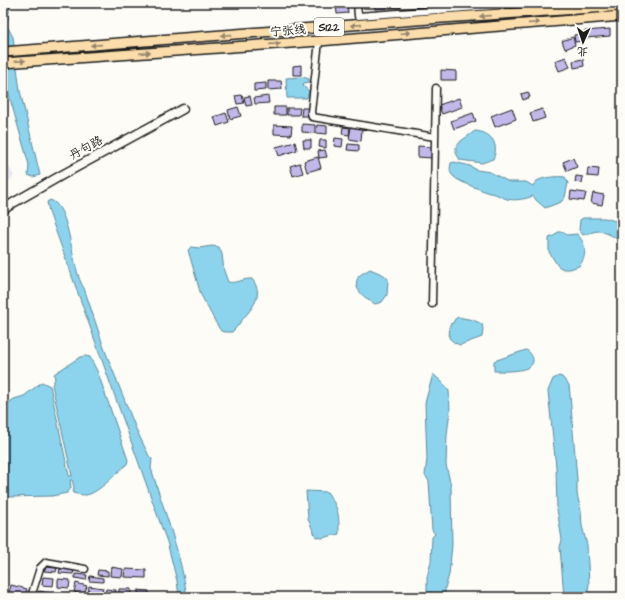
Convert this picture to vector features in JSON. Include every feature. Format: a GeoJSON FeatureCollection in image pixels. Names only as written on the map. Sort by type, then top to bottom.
{"type":"FeatureCollection","features":[{"type":"Feature","properties":{"kind":"main road","name":"宁张线"},"geometry":{"type":"LineString","coordinates":[[3,52],[622,6]]}},
{"type":"Feature","properties":{"kind":"main road","name":"宁张线"},"geometry":{"type":"LineString","coordinates":[[3,62],[319,41],[622,16]]}},
{"type":"Feature","properties":{"kind":"street"},"geometry":{"type":"LineString","coordinates":[[357,3],[358,16],[530,3]]}},
{"type":"Feature","properties":{"kind":"street"},"geometry":{"type":"LineString","coordinates":[[319,41],[311,112],[312,117],[435,137]]}},
{"type":"Feature","properties":{"kind":"street"},"geometry":{"type":"LineString","coordinates":[[432,304],[436,88]]}},
{"type":"Feature","properties":{"kind":"street","name":"丹句路"},"geometry":{"type":"LineString","coordinates":[[3,210],[62,175],[182,109]]}},
{"type":"Feature","properties":{"kind":"street"},"geometry":{"type":"LineString","coordinates":[[31,597],[40,568],[46,562],[85,569]]}},
{"type":"Feature","properties":{"kind":"shaded area"},"geometry":{"type":"Polygon","coordinates":[[[3,155],[14,176],[3,187],[3,155]]]}},
{"type":"Feature","properties":{"kind":"water"},"geometry":{"type":"Polygon","coordinates":[[[3,3],[10,3],[7,26],[13,37],[20,91],[40,175],[33,177],[28,175],[29,165],[3,74],[3,3]]]}},
{"type":"Feature","properties":{"kind":"water"},"geometry":{"type":"Polygon","coordinates":[[[303,77],[309,79],[309,82],[304,83],[303,86],[309,91],[307,98],[287,98],[286,78],[303,77]]]}},
{"type":"Feature","properties":{"kind":"water"},"geometry":{"type":"Polygon","coordinates":[[[475,131],[490,136],[493,140],[495,144],[495,154],[493,159],[482,163],[460,160],[456,153],[456,147],[461,141],[475,131]]]}},
{"type":"Feature","properties":{"kind":"water"},"geometry":{"type":"Polygon","coordinates":[[[454,162],[470,166],[477,170],[490,172],[509,182],[526,182],[533,186],[536,181],[543,179],[565,177],[568,183],[565,197],[561,202],[545,208],[533,196],[513,200],[507,199],[459,181],[450,170],[451,163],[454,162]]]}},
{"type":"Feature","properties":{"kind":"water"},"geometry":{"type":"Polygon","coordinates":[[[50,200],[57,205],[62,213],[67,226],[76,268],[104,348],[136,429],[149,456],[152,459],[151,468],[181,564],[187,597],[179,597],[177,581],[167,542],[49,212],[47,202],[50,200]]]}},
{"type":"Feature","properties":{"kind":"water"},"geometry":{"type":"Polygon","coordinates":[[[583,218],[605,218],[622,223],[622,244],[608,234],[599,231],[583,235],[579,230],[580,220],[583,218]]]}},
{"type":"Feature","properties":{"kind":"water"},"geometry":{"type":"Polygon","coordinates":[[[558,232],[563,232],[567,235],[577,234],[582,241],[585,253],[579,266],[570,269],[563,269],[558,266],[549,252],[549,238],[558,232]]]}},
{"type":"Feature","properties":{"kind":"water"},"geometry":{"type":"Polygon","coordinates":[[[212,246],[219,247],[228,282],[252,279],[256,285],[256,301],[232,332],[221,331],[216,323],[201,295],[188,250],[191,247],[199,248],[212,246]]]}},
{"type":"Feature","properties":{"kind":"water"},"geometry":{"type":"Polygon","coordinates":[[[370,269],[384,275],[388,279],[387,295],[382,302],[375,304],[361,293],[357,285],[359,276],[370,269]]]}},
{"type":"Feature","properties":{"kind":"water"},"geometry":{"type":"Polygon","coordinates":[[[458,317],[473,320],[482,324],[482,337],[460,345],[449,338],[450,324],[453,323],[458,317]]]}},
{"type":"Feature","properties":{"kind":"water"},"geometry":{"type":"Polygon","coordinates":[[[526,350],[531,354],[533,359],[528,368],[510,371],[494,371],[494,361],[526,350]]]}},
{"type":"Feature","properties":{"kind":"water"},"geometry":{"type":"Polygon","coordinates":[[[80,357],[90,357],[98,373],[128,460],[127,464],[102,487],[86,495],[73,493],[74,487],[72,480],[70,480],[71,488],[67,493],[52,496],[7,497],[4,495],[3,407],[14,399],[24,396],[42,382],[50,386],[69,476],[72,476],[52,385],[55,379],[54,374],[80,357]]]}},
{"type":"Feature","properties":{"kind":"water"},"geometry":{"type":"Polygon","coordinates":[[[433,374],[449,391],[450,410],[446,465],[451,486],[452,545],[449,575],[445,588],[445,597],[427,597],[427,577],[431,562],[432,537],[435,534],[432,530],[429,481],[425,475],[427,459],[425,403],[433,374]]]}},
{"type":"Feature","properties":{"kind":"water"},"geometry":{"type":"Polygon","coordinates":[[[559,376],[562,377],[569,385],[577,494],[581,511],[582,526],[587,545],[589,584],[587,597],[564,597],[560,547],[562,540],[557,509],[556,467],[548,391],[553,379],[559,376]]]}},
{"type":"Feature","properties":{"kind":"water"},"geometry":{"type":"Polygon","coordinates":[[[306,491],[327,492],[338,512],[339,534],[322,538],[316,537],[308,519],[306,491]]]}},
{"type":"Feature","properties":{"kind":"building"},"geometry":{"type":"Polygon","coordinates":[[[347,3],[348,13],[337,14],[336,4],[347,3]]]}},
{"type":"Feature","properties":{"kind":"building"},"geometry":{"type":"Polygon","coordinates":[[[374,3],[386,3],[387,8],[375,9],[374,3]]]}},
{"type":"Feature","properties":{"kind":"building"},"geometry":{"type":"Polygon","coordinates":[[[389,3],[401,3],[401,7],[389,7],[389,3]]]}},
{"type":"Feature","properties":{"kind":"building"},"geometry":{"type":"Polygon","coordinates":[[[610,29],[610,36],[585,38],[584,31],[610,29]]]}},
{"type":"Feature","properties":{"kind":"building"},"geometry":{"type":"Polygon","coordinates":[[[581,34],[583,41],[575,42],[574,35],[581,34]]]}},
{"type":"Feature","properties":{"kind":"building"},"geometry":{"type":"Polygon","coordinates":[[[573,37],[575,45],[565,49],[562,41],[573,37]]]}},
{"type":"Feature","properties":{"kind":"building"},"geometry":{"type":"Polygon","coordinates":[[[566,57],[570,67],[559,71],[555,61],[566,57]]]}},
{"type":"Feature","properties":{"kind":"building"},"geometry":{"type":"Polygon","coordinates":[[[583,59],[584,66],[574,68],[573,61],[583,59]]]}},
{"type":"Feature","properties":{"kind":"building"},"geometry":{"type":"Polygon","coordinates":[[[301,65],[301,75],[293,75],[293,66],[301,65]]]}},
{"type":"Feature","properties":{"kind":"building"},"geometry":{"type":"Polygon","coordinates":[[[441,70],[456,71],[456,80],[441,80],[441,70]]]}},
{"type":"Feature","properties":{"kind":"building"},"geometry":{"type":"Polygon","coordinates":[[[268,81],[281,81],[282,89],[268,90],[268,81]]]}},
{"type":"Feature","properties":{"kind":"building"},"geometry":{"type":"Polygon","coordinates":[[[266,83],[266,90],[254,91],[254,84],[266,83]]]}},
{"type":"Feature","properties":{"kind":"building"},"geometry":{"type":"Polygon","coordinates":[[[528,92],[530,97],[523,100],[521,94],[528,92]]]}},
{"type":"Feature","properties":{"kind":"building"},"geometry":{"type":"Polygon","coordinates":[[[242,95],[244,103],[237,104],[235,96],[242,95]]]}},
{"type":"Feature","properties":{"kind":"building"},"geometry":{"type":"Polygon","coordinates":[[[250,96],[252,105],[246,106],[244,97],[250,96]]]}},
{"type":"Feature","properties":{"kind":"building"},"geometry":{"type":"Polygon","coordinates":[[[268,96],[269,103],[255,104],[254,98],[268,96]]]}},
{"type":"Feature","properties":{"kind":"building"},"geometry":{"type":"Polygon","coordinates":[[[459,98],[462,107],[442,114],[439,105],[459,98]]]}},
{"type":"Feature","properties":{"kind":"building"},"geometry":{"type":"Polygon","coordinates":[[[238,107],[241,116],[230,119],[228,110],[238,107]]]}},
{"type":"Feature","properties":{"kind":"building"},"geometry":{"type":"Polygon","coordinates":[[[274,107],[286,107],[286,115],[274,115],[274,107]]]}},
{"type":"Feature","properties":{"kind":"building"},"geometry":{"type":"Polygon","coordinates":[[[287,108],[300,108],[299,115],[287,115],[287,108]]]}},
{"type":"Feature","properties":{"kind":"building"},"geometry":{"type":"Polygon","coordinates":[[[302,108],[310,108],[310,116],[301,116],[302,108]]]}},
{"type":"Feature","properties":{"kind":"building"},"geometry":{"type":"Polygon","coordinates":[[[512,108],[516,119],[495,127],[491,116],[512,108]]]}},
{"type":"Feature","properties":{"kind":"building"},"geometry":{"type":"Polygon","coordinates":[[[542,109],[545,118],[533,122],[530,113],[542,109]]]}},
{"type":"Feature","properties":{"kind":"building"},"geometry":{"type":"Polygon","coordinates":[[[226,113],[229,122],[217,126],[214,117],[226,113]]]}},
{"type":"Feature","properties":{"kind":"building"},"geometry":{"type":"Polygon","coordinates":[[[473,113],[476,121],[454,129],[451,121],[473,113]]]}},
{"type":"Feature","properties":{"kind":"building"},"geometry":{"type":"Polygon","coordinates":[[[302,124],[315,125],[315,133],[302,132],[302,124]]]}},
{"type":"Feature","properties":{"kind":"building"},"geometry":{"type":"Polygon","coordinates":[[[274,125],[292,126],[291,135],[274,134],[274,125]]]}},
{"type":"Feature","properties":{"kind":"building"},"geometry":{"type":"Polygon","coordinates":[[[317,125],[327,126],[327,134],[316,133],[317,125]]]}},
{"type":"Feature","properties":{"kind":"building"},"geometry":{"type":"Polygon","coordinates":[[[343,127],[350,128],[349,135],[342,134],[343,127]]]}},
{"type":"Feature","properties":{"kind":"building"},"geometry":{"type":"Polygon","coordinates":[[[351,127],[362,128],[361,141],[349,139],[351,127]]]}},
{"type":"Feature","properties":{"kind":"building"},"geometry":{"type":"Polygon","coordinates":[[[335,138],[343,139],[342,147],[334,146],[335,138]]]}},
{"type":"Feature","properties":{"kind":"building"},"geometry":{"type":"Polygon","coordinates":[[[303,140],[311,140],[311,148],[304,148],[303,140]]]}},
{"type":"Feature","properties":{"kind":"building"},"geometry":{"type":"Polygon","coordinates":[[[320,140],[326,140],[326,148],[319,147],[320,140]]]}},
{"type":"Feature","properties":{"kind":"building"},"geometry":{"type":"Polygon","coordinates":[[[295,142],[297,150],[279,156],[276,147],[295,142]]]}},
{"type":"Feature","properties":{"kind":"building"},"geometry":{"type":"Polygon","coordinates":[[[348,144],[359,145],[359,151],[347,150],[348,144]]]}},
{"type":"Feature","properties":{"kind":"building"},"geometry":{"type":"Polygon","coordinates":[[[418,146],[432,147],[432,158],[418,157],[418,146]]]}},
{"type":"Feature","properties":{"kind":"building"},"geometry":{"type":"Polygon","coordinates":[[[325,150],[327,157],[319,158],[318,151],[325,150]]]}},
{"type":"Feature","properties":{"kind":"building"},"geometry":{"type":"Polygon","coordinates":[[[318,157],[321,168],[307,172],[304,161],[318,157]]]}},
{"type":"Feature","properties":{"kind":"building"},"geometry":{"type":"Polygon","coordinates":[[[573,158],[577,167],[567,171],[563,162],[573,158]]]}},
{"type":"Feature","properties":{"kind":"building"},"geometry":{"type":"Polygon","coordinates":[[[300,163],[303,173],[293,176],[290,166],[300,163]]]}},
{"type":"Feature","properties":{"kind":"building"},"geometry":{"type":"Polygon","coordinates":[[[588,168],[599,169],[598,177],[587,176],[588,168]]]}},
{"type":"Feature","properties":{"kind":"building"},"geometry":{"type":"Polygon","coordinates":[[[576,176],[583,177],[582,183],[575,182],[576,176]]]}},
{"type":"Feature","properties":{"kind":"building"},"geometry":{"type":"Polygon","coordinates":[[[571,191],[586,193],[584,201],[570,199],[571,191]]]}},
{"type":"Feature","properties":{"kind":"building"},"geometry":{"type":"Polygon","coordinates":[[[593,193],[604,195],[602,205],[591,203],[593,193]]]}},
{"type":"Feature","properties":{"kind":"building"},"geometry":{"type":"Polygon","coordinates":[[[44,567],[57,568],[56,572],[44,571],[44,567]]]}},
{"type":"Feature","properties":{"kind":"building"},"geometry":{"type":"Polygon","coordinates":[[[111,567],[123,569],[122,577],[110,576],[111,567]]]}},
{"type":"Feature","properties":{"kind":"building"},"geometry":{"type":"Polygon","coordinates":[[[60,569],[74,570],[73,574],[59,573],[60,569]]]}},
{"type":"Feature","properties":{"kind":"building"},"geometry":{"type":"Polygon","coordinates":[[[125,569],[146,570],[146,578],[124,577],[125,569]]]}},
{"type":"Feature","properties":{"kind":"building"},"geometry":{"type":"Polygon","coordinates":[[[98,570],[108,571],[108,576],[97,575],[98,570]]]}},
{"type":"Feature","properties":{"kind":"building"},"geometry":{"type":"Polygon","coordinates":[[[75,574],[87,575],[86,580],[75,578],[75,574]]]}},
{"type":"Feature","properties":{"kind":"building"},"geometry":{"type":"Polygon","coordinates":[[[90,576],[103,578],[103,582],[89,581],[90,576]]]}},
{"type":"Feature","properties":{"kind":"building"},"geometry":{"type":"Polygon","coordinates":[[[43,577],[54,578],[53,586],[42,585],[43,577]]]}},
{"type":"Feature","properties":{"kind":"building"},"geometry":{"type":"Polygon","coordinates":[[[58,579],[70,580],[69,588],[58,587],[58,579]]]}},
{"type":"Feature","properties":{"kind":"building"},"geometry":{"type":"Polygon","coordinates":[[[76,583],[87,586],[84,595],[74,592],[76,583]]]}},
{"type":"Feature","properties":{"kind":"building"},"geometry":{"type":"Polygon","coordinates":[[[11,585],[27,589],[25,597],[9,593],[11,585]]]}},
{"type":"Feature","properties":{"kind":"building"},"geometry":{"type":"Polygon","coordinates":[[[89,586],[103,588],[101,596],[88,594],[89,586]]]}},
{"type":"Feature","properties":{"kind":"building"},"geometry":{"type":"Polygon","coordinates":[[[106,589],[116,590],[115,597],[105,596],[106,589]]]}},
{"type":"Feature","properties":{"kind":"building"},"geometry":{"type":"Polygon","coordinates":[[[119,589],[131,589],[131,597],[119,597],[119,589]]]}},
{"type":"Feature","properties":{"kind":"building"},"geometry":{"type":"Polygon","coordinates":[[[138,590],[149,591],[148,597],[138,597],[138,590]]]}},
{"type":"Feature","properties":{"kind":"building"},"geometry":{"type":"Polygon","coordinates":[[[39,591],[53,594],[53,597],[38,597],[39,591]]]}}]}
